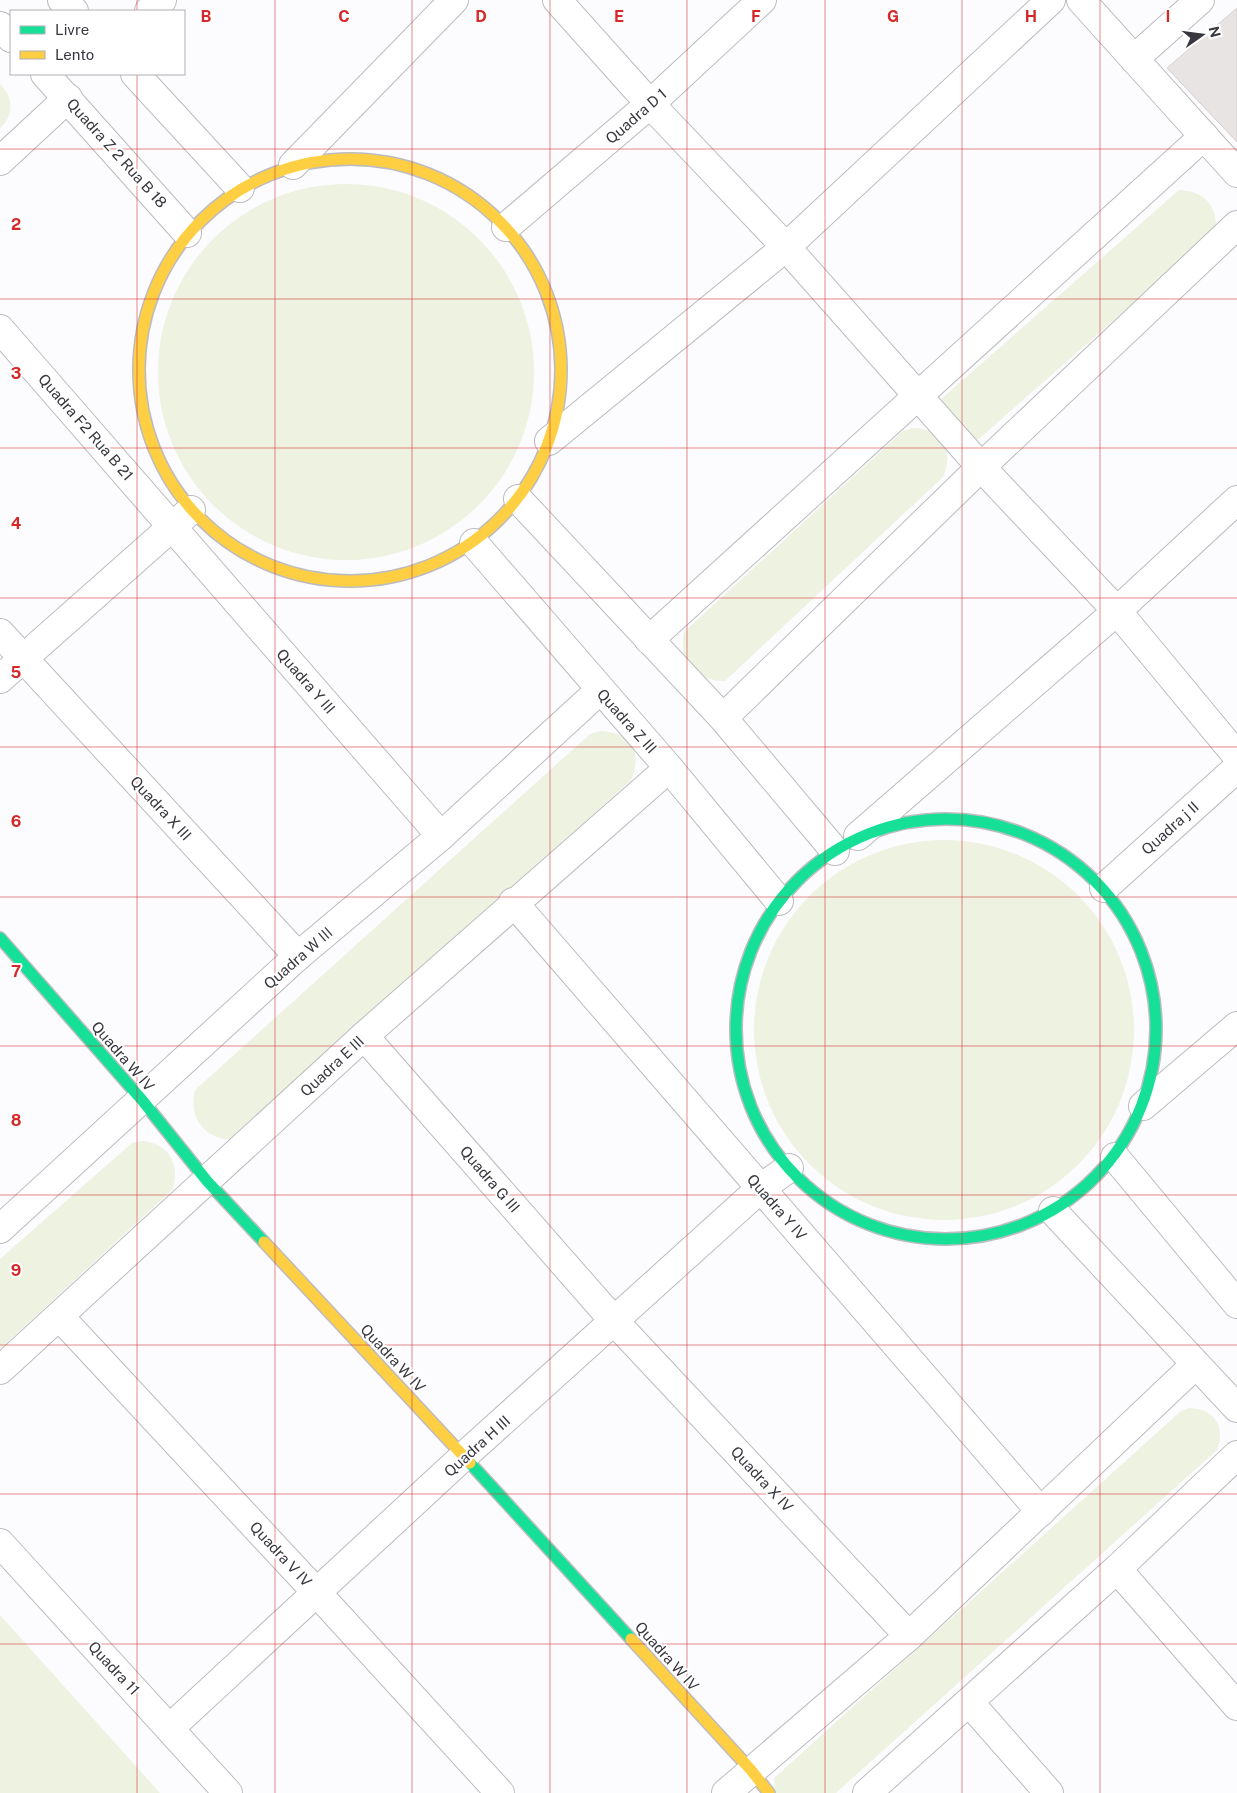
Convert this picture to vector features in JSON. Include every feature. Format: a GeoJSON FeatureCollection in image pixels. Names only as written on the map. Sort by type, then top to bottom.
{"type":"FeatureCollection","features":[{"type":"Feature","properties":{"kind":"street"},"geometry":{"type":"LineString","coordinates":[[62,0],[73,10]]}},
{"type":"Feature","properties":{"kind":"street"},"geometry":{"type":"LineString","coordinates":[[150,10],[162,0]]}},
{"type":"Feature","properties":{"kind":"street"},"geometry":{"type":"LineString","coordinates":[[293,165],[454,0]]}},
{"type":"Feature","properties":{"kind":"street"},"geometry":{"type":"LineString","coordinates":[[557,0],[650,104],[786,247],[981,467],[1117,611],[1237,756]]}},
{"type":"Feature","properties":{"kind":"street","name":"Quadra D 1"},"geometry":{"type":"LineString","coordinates":[[506,227],[650,104],[762,0]]}},
{"type":"Feature","properties":{"kind":"street"},"geometry":{"type":"LineString","coordinates":[[550,441],[786,247],[1051,0]]}},
{"type":"Feature","properties":{"kind":"street"},"geometry":{"type":"LineString","coordinates":[[1081,0],[1237,173]]}},
{"type":"Feature","properties":{"kind":"street"},"geometry":{"type":"LineString","coordinates":[[1134,59],[1200,0]]}},
{"type":"Feature","properties":{"kind":"street","name":"Quadra Z 2 Rua B 18"},"geometry":{"type":"LineString","coordinates":[[46,75],[187,233]]}},
{"type":"Feature","properties":{"kind":"street"},"geometry":{"type":"LineString","coordinates":[[135,75],[240,188]]}},
{"type":"Feature","properties":{"kind":"street"},"geometry":{"type":"LineString","coordinates":[[0,161],[68,98]]}},
{"type":"Feature","properties":{"kind":"street"},"geometry":{"type":"LineString","coordinates":[[649,640],[1204,136]]}},
{"type":"Feature","properties":{"kind":"street"},"geometry":{"type":"LineString","coordinates":[[350,157],[408,166],[461,189],[506,227],[533,264],[551,306],[560,350],[560,396],[550,441],[536,471],[518,499],[474,543],[418,571],[357,582],[296,576],[239,551],[181,518],[158,460],[141,402],[140,385],[140,342],[156,284],[187,233],[240,188],[266,175],[293,165],[350,157]]}},
{"type":"Feature","properties":{"kind":"street"},"geometry":{"type":"LineString","coordinates":[[724,718],[981,467],[1237,225]]}},
{"type":"Feature","properties":{"kind":"street","name":"Quadra F2 Rua B 21"},"geometry":{"type":"LineString","coordinates":[[0,329],[181,518]]}},
{"type":"Feature","properties":{"kind":"street"},"geometry":{"type":"LineString","coordinates":[[518,499],[724,718],[834,850]]}},
{"type":"Feature","properties":{"kind":"street"},"geometry":{"type":"LineString","coordinates":[[858,836],[922,818],[989,821],[1052,845],[1104,888],[1136,936],[1154,992],[1157,1050],[1143,1106],[1115,1156],[1086,1187],[1053,1211],[1009,1231],[962,1240],[914,1238],[867,1224],[825,1200],[789,1168],[761,1128],[747,1093],[736,1036],[740,988],[754,942],[778,900],[798,877],[822,857],[858,836],[1117,611],[1237,500]]}},
{"type":"Feature","properties":{"kind":"street"},"geometry":{"type":"LineString","coordinates":[[0,679],[181,518]]}},
{"type":"Feature","properties":{"kind":"street","name":"Quadra Y III"},"geometry":{"type":"LineString","coordinates":[[181,518],[441,836]]}},
{"type":"Feature","properties":{"kind":"street","name":"Quadra Z III"},"geometry":{"type":"LineString","coordinates":[[474,543],[669,768],[778,900]]}},
{"type":"Feature","properties":{"kind":"street"},"geometry":{"type":"LineString","coordinates":[[0,633],[23,659]]}},
{"type":"Feature","properties":{"kind":"street","name":"Quadra X III"},"geometry":{"type":"LineString","coordinates":[[23,659],[298,956]]}},
{"type":"Feature","properties":{"kind":"street","name":"Quadra W III"},"geometry":{"type":"LineString","coordinates":[[0,1229],[298,956],[441,836],[600,690]]}},
{"type":"Feature","properties":{"kind":"street","name":"Quadra E III"},"geometry":{"type":"LineString","coordinates":[[0,1370],[364,1036],[513,902],[669,768]]}},
{"type":"Feature","properties":{"kind":"street","name":"Quadra j II"},"geometry":{"type":"LineString","coordinates":[[1104,888],[1237,768]]}},
{"type":"Feature","properties":{"kind":"street","name":"Quadra Y IV"},"geometry":{"type":"LineString","coordinates":[[513,902],[1041,1512]]}},
{"type":"Feature","properties":{"kind":"street","name":"Quadra W IV"},"geometry":{"type":"LineString","coordinates":[[0,938],[142,1100],[207,1181],[464,1456],[751,1770],[769,1793]]}},
{"type":"Feature","properties":{"kind":"street"},"geometry":{"type":"LineString","coordinates":[[1143,1106],[1237,1026]]}},
{"type":"Feature","properties":{"kind":"street","name":"Quadra G III"},"geometry":{"type":"LineString","coordinates":[[364,1036],[615,1322]]}},
{"type":"Feature","properties":{"kind":"street"},"geometry":{"type":"LineString","coordinates":[[1115,1156],[1237,1304]]}},
{"type":"Feature","properties":{"kind":"street","name":"Quadra H III"},"geometry":{"type":"LineString","coordinates":[[170,1728],[318,1594],[464,1456],[615,1322],[761,1188],[789,1168]]}},
{"type":"Feature","properties":{"kind":"street"},"geometry":{"type":"LineString","coordinates":[[1053,1211],[1237,1408]]}},
{"type":"Feature","properties":{"kind":"street","name":"Quadra V IV"},"geometry":{"type":"LineString","coordinates":[[59,1316],[500,1793]]}},
{"type":"Feature","properties":{"kind":"street","name":"Quadra X IV"},"geometry":{"type":"LineString","coordinates":[[615,1322],[909,1636]]}},
{"type":"Feature","properties":{"kind":"street"},"geometry":{"type":"LineString","coordinates":[[726,1793],[909,1636],[1195,1365]]}},
{"type":"Feature","properties":{"kind":"street"},"geometry":{"type":"LineString","coordinates":[[867,1793],[1118,1569],[1237,1455]]}},
{"type":"Feature","properties":{"kind":"street","name":"Quadra 11"},"geometry":{"type":"LineString","coordinates":[[0,1543],[228,1793]]}},
{"type":"Feature","properties":{"kind":"street"},"geometry":{"type":"LineString","coordinates":[[1118,1569],[1237,1706]]}},
{"type":"Feature","properties":{"kind":"street"},"geometry":{"type":"LineString","coordinates":[[969,1702],[1049,1793]]}},
{"type":"Feature","properties":{"kind":"green space"},"geometry":{"type":"Polygon","coordinates":[[[0,84],[5,89],[10,100],[10,112],[5,123],[0,128],[0,84]]]}},
{"type":"Feature","properties":{"kind":"green space"},"geometry":{"type":"Polygon","coordinates":[[[346,184],[383,188],[418,198],[450,216],[479,239],[502,268],[520,300],[530,335],[534,372],[530,409],[520,444],[502,476],[479,505],[450,528],[418,546],[383,556],[346,560],[309,556],[274,546],[242,528],[213,505],[190,476],[172,444],[162,409],[158,372],[162,335],[172,300],[190,268],[213,239],[242,216],[274,198],[309,188],[346,184]]]}},
{"type":"Feature","properties":{"kind":"green space"},"geometry":{"type":"Polygon","coordinates":[[[1179,190],[1195,193],[1207,201],[1214,213],[1216,230],[979,439],[969,440],[940,408],[941,399],[1179,190]]]}},
{"type":"Feature","properties":{"kind":"green space"},"geometry":{"type":"Polygon","coordinates":[[[912,428],[931,432],[943,443],[947,458],[943,477],[725,681],[706,678],[691,668],[684,652],[684,632],[902,432],[912,428]]]}},
{"type":"Feature","properties":{"kind":"green space"},"geometry":{"type":"Polygon","coordinates":[[[600,731],[619,735],[632,745],[636,761],[631,780],[236,1140],[225,1139],[208,1132],[197,1119],[194,1110],[195,1090],[590,734],[600,731]]]}},
{"type":"Feature","properties":{"kind":"green space"},"geometry":{"type":"Polygon","coordinates":[[[944,840],[981,844],[1017,854],[1034,862],[1065,883],[1091,909],[1112,940],[1120,957],[1130,993],[1134,1030],[1130,1067],[1120,1103],[1112,1120],[1091,1151],[1065,1177],[1034,1198],[1017,1206],[981,1216],[944,1220],[907,1216],[871,1206],[854,1198],[823,1177],[797,1151],[776,1120],[768,1103],[758,1067],[754,1030],[758,993],[768,957],[776,940],[797,909],[823,883],[854,862],[871,854],[907,844],[944,840]]]}},
{"type":"Feature","properties":{"kind":"green space"},"geometry":{"type":"Polygon","coordinates":[[[143,1141],[160,1146],[170,1157],[175,1171],[173,1189],[0,1349],[0,1259],[132,1143],[143,1141]]]}},
{"type":"Feature","properties":{"kind":"green space"},"geometry":{"type":"Polygon","coordinates":[[[1189,1408],[1205,1411],[1216,1420],[1220,1434],[1217,1450],[836,1793],[775,1793],[774,1778],[1181,1411],[1189,1408]]]}},
{"type":"Feature","properties":{"kind":"green space"},"geometry":{"type":"Polygon","coordinates":[[[0,1615],[160,1793],[0,1793],[0,1615]]]}},
{"type":"Feature","properties":{"kind":"building"},"geometry":{"type":"Polygon","coordinates":[[[1237,8],[1237,142],[1167,68],[1237,8]]]}},
{"type":"Feature","properties":{"kind":"traffic: fast"},"geometry":{"type":"LineString","coordinates":[[946,819],[987,823],[1026,835],[1063,854],[1095,880],[1121,912],[1140,949],[1152,988],[1156,1029],[1152,1070],[1140,1109],[1121,1146],[1095,1178],[1063,1204],[1026,1223],[987,1235],[946,1239],[905,1235],[866,1223],[829,1204],[797,1178],[771,1146],[752,1109],[740,1070],[736,1029],[740,988],[752,949],[771,912],[797,880],[829,854],[866,835],[905,823],[946,819]]}},
{"type":"Feature","properties":{"kind":"traffic: fast"},"geometry":{"type":"LineString","coordinates":[[0,938],[142,1100],[207,1181],[264,1242]]}},
{"type":"Feature","properties":{"kind":"traffic: fast"},"geometry":{"type":"LineString","coordinates":[[470,1463],[631,1639]]}},
{"type":"Feature","properties":{"kind":"traffic: slow"},"geometry":{"type":"LineString","coordinates":[[350,159],[391,163],[431,175],[467,195],[499,221],[525,253],[545,289],[557,329],[561,370],[557,411],[545,451],[525,487],[499,519],[467,545],[431,565],[391,577],[350,581],[309,577],[269,565],[233,545],[201,519],[175,487],[155,451],[143,411],[139,370],[143,329],[155,289],[175,253],[201,221],[233,195],[269,175],[309,163],[350,159]]}},
{"type":"Feature","properties":{"kind":"traffic: slow"},"geometry":{"type":"LineString","coordinates":[[264,1242],[470,1463]]}},
{"type":"Feature","properties":{"kind":"traffic: slow"},"geometry":{"type":"LineString","coordinates":[[631,1639],[751,1770],[769,1793]]}}]}
